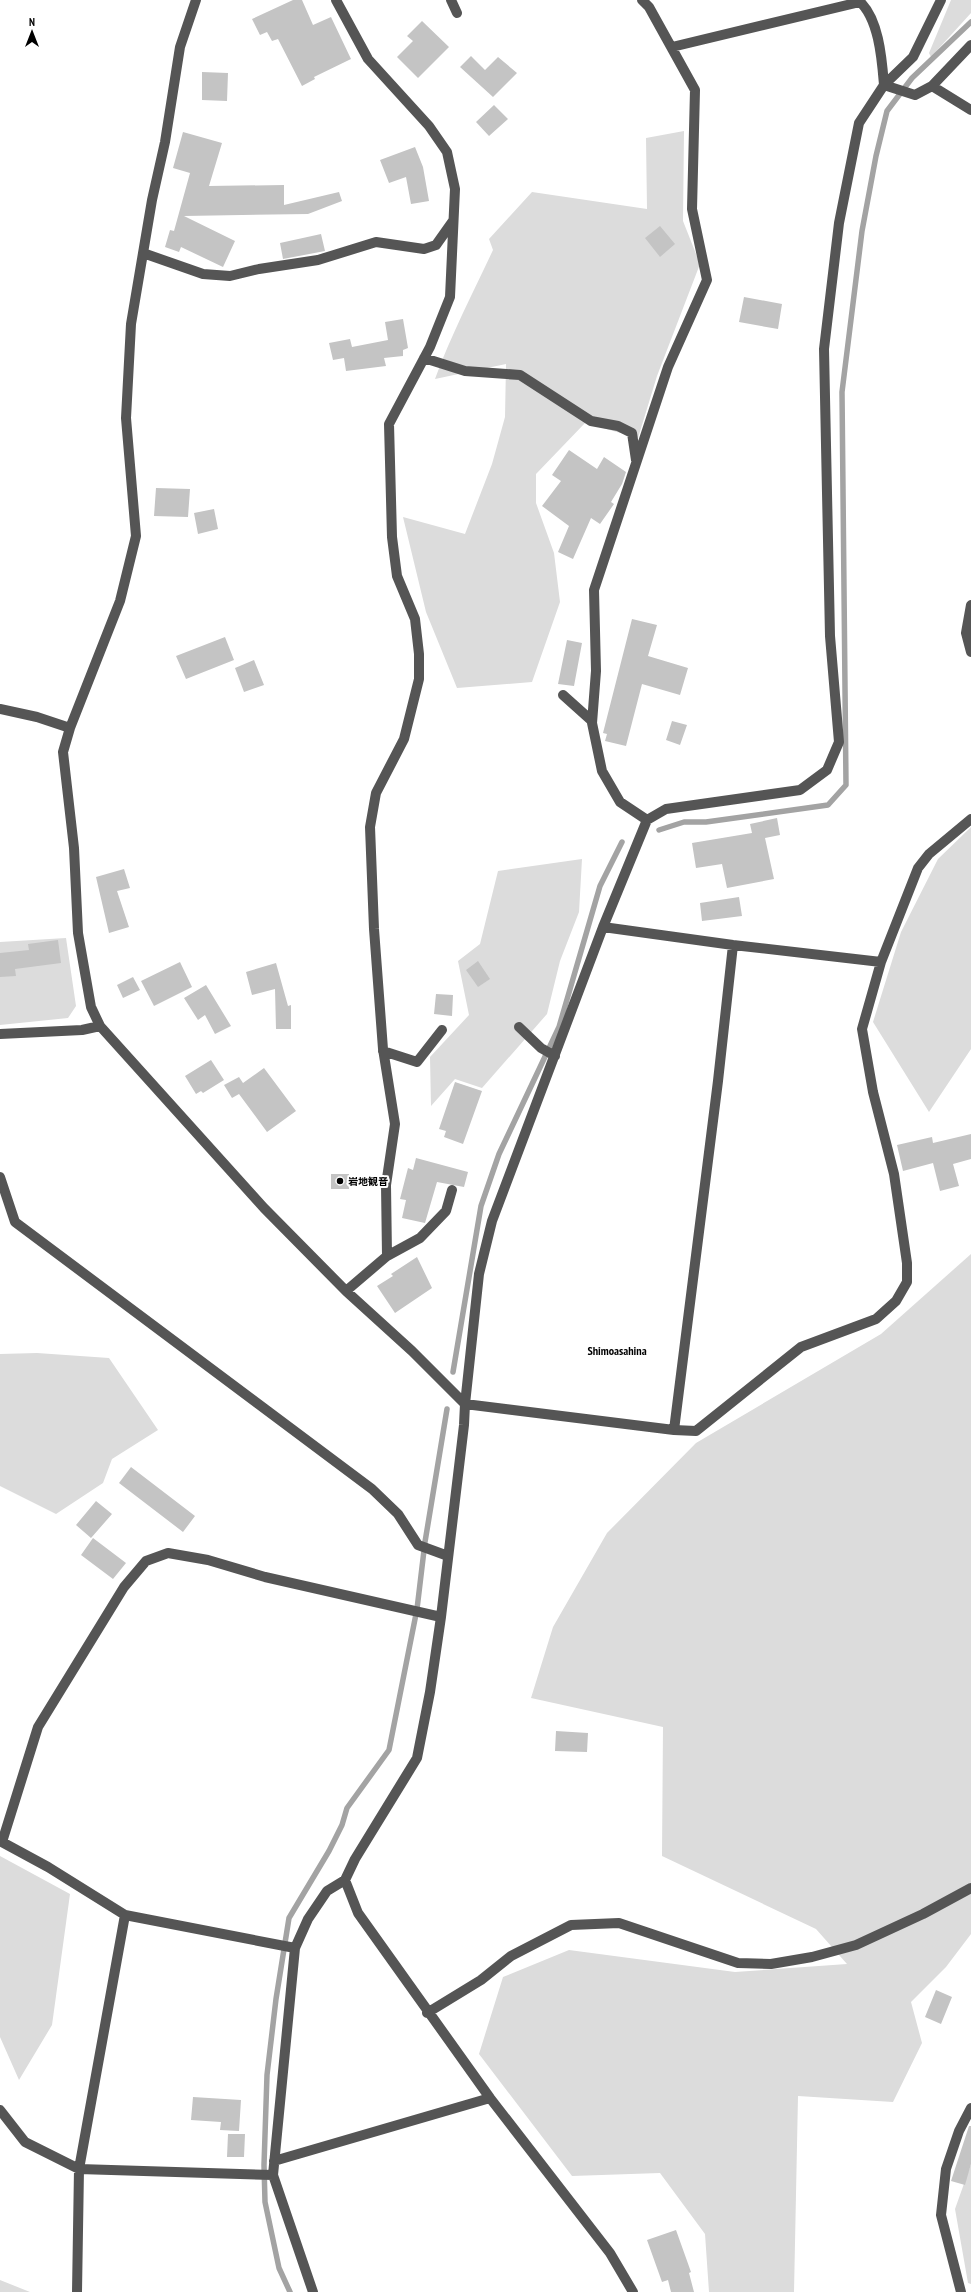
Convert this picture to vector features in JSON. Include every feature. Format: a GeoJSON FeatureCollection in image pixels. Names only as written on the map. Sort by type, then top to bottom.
{"type":"FeatureCollection","features":[{"type":"Feature","properties":{"kind":"street"},"geometry":{"type":"LineString","coordinates":[[196,0],[180,47],[165,142],[143,253],[131,324],[126,418],[136,536],[120,601],[70,728],[63,752],[74,848],[78,933],[91,1007],[100,1026],[264,1208],[346,1291],[412,1351],[465,1404],[674,1430],[696,1431],[801,1348],[876,1319],[896,1301],[907,1282],[907,1263],[894,1174],[873,1092],[862,1029],[881,962],[918,868],[928,854],[971,819]]}},
{"type":"Feature","properties":{"kind":"street"},"geometry":{"type":"LineString","coordinates":[[336,0],[368,59],[429,126],[447,152],[455,189],[450,297],[424,358],[389,424],[392,537],[397,576],[415,619],[419,660],[419,679],[404,739],[376,793],[370,827],[374,929],[383,1051],[395,1124],[386,1185],[387,1256]]}},
{"type":"Feature","properties":{"kind":"street"},"geometry":{"type":"LineString","coordinates":[[451,0],[457,13]]}},
{"type":"Feature","properties":{"kind":"street"},"geometry":{"type":"LineString","coordinates":[[642,0],[649,7],[695,90],[692,209],[707,280],[668,366],[637,465],[594,590],[596,671],[592,720],[602,771],[620,802],[647,820]]}},
{"type":"Feature","properties":{"kind":"street"},"geometry":{"type":"LineString","coordinates":[[313,2292],[273,2175],[286,1946],[308,1919],[326,1891],[345,1880],[354,1859],[417,1758],[430,1692],[441,1617],[464,1425],[479,1274],[501,1199],[554,1056],[647,820],[666,809],[800,790],[828,770],[839,742],[830,629],[824,349],[839,223],[859,122],[884,85],[914,57],[940,0]]}},
{"type":"Feature","properties":{"kind":"street"},"geometry":{"type":"LineString","coordinates":[[672,47],[859,1],[864,5],[880,46],[884,85]]}},
{"type":"Feature","properties":{"kind":"street"},"geometry":{"type":"LineString","coordinates":[[884,85],[915,95],[932,86],[971,45]]}},
{"type":"Feature","properties":{"kind":"street"},"geometry":{"type":"LineString","coordinates":[[932,86],[971,110]]}},
{"type":"Feature","properties":{"kind":"street"},"geometry":{"type":"LineString","coordinates":[[143,253],[203,274],[230,276],[259,269],[318,260],[376,242],[424,249],[436,245],[453,220]]}},
{"type":"Feature","properties":{"kind":"street"},"geometry":{"type":"LineString","coordinates":[[424,358],[465,371],[520,375],[591,421],[618,426],[632,433],[637,465]]}},
{"type":"Feature","properties":{"kind":"street"},"geometry":{"type":"LineString","coordinates":[[971,605],[966,633],[971,652]]}},
{"type":"Feature","properties":{"kind":"street"},"geometry":{"type":"LineString","coordinates":[[563,695],[592,720]]}},
{"type":"Feature","properties":{"kind":"street"},"geometry":{"type":"LineString","coordinates":[[0,709],[37,717],[70,728]]}},
{"type":"Feature","properties":{"kind":"street"},"geometry":{"type":"LineString","coordinates":[[604,927],[733,945],[881,962]]}},
{"type":"Feature","properties":{"kind":"street"},"geometry":{"type":"LineString","coordinates":[[674,1430],[718,1081],[733,945]]}},
{"type":"Feature","properties":{"kind":"street"},"geometry":{"type":"LineString","coordinates":[[0,1034],[82,1030],[100,1026]]}},
{"type":"Feature","properties":{"kind":"street"},"geometry":{"type":"LineString","coordinates":[[519,1027],[541,1048],[554,1056]]}},
{"type":"Feature","properties":{"kind":"street"},"geometry":{"type":"LineString","coordinates":[[383,1051],[417,1062],[442,1030]]}},
{"type":"Feature","properties":{"kind":"street"},"geometry":{"type":"LineString","coordinates":[[0,1177],[15,1222],[372,1490],[398,1514],[418,1545],[448,1556]]}},
{"type":"Feature","properties":{"kind":"street"},"geometry":{"type":"LineString","coordinates":[[346,1291],[387,1256],[420,1238],[446,1211],[452,1190]]}},
{"type":"Feature","properties":{"kind":"street"},"geometry":{"type":"LineString","coordinates":[[286,1946],[125,1915],[48,1867],[1,1841],[38,1727],[124,1586],[146,1561],[168,1553],[208,1560],[265,1577],[441,1617]]}},
{"type":"Feature","properties":{"kind":"street"},"geometry":{"type":"LineString","coordinates":[[345,1880],[358,1913],[427,2013],[490,2098],[610,2253],[633,2292]]}},
{"type":"Feature","properties":{"kind":"street"},"geometry":{"type":"LineString","coordinates":[[427,2013],[481,1980],[511,1956],[571,1925],[619,1923],[738,1963],[772,1964],[812,1958],[856,1945],[971,1888]]}},
{"type":"Feature","properties":{"kind":"street"},"geometry":{"type":"LineString","coordinates":[[77,2292],[76,2236],[79,2169],[125,1915]]}},
{"type":"Feature","properties":{"kind":"street"},"geometry":{"type":"LineString","coordinates":[[274,2160],[490,2098]]}},
{"type":"Feature","properties":{"kind":"street"},"geometry":{"type":"LineString","coordinates":[[961,2292],[942,2215],[946,2169],[959,2131],[971,2108]]}},
{"type":"Feature","properties":{"kind":"street"},"geometry":{"type":"LineString","coordinates":[[0,2110],[25,2142],[79,2169],[273,2175]]}},
{"type":"Feature","properties":{"kind":"shaded area"},"geometry":{"type":"Polygon","coordinates":[[[951,0],[971,0],[971,13],[931,57],[929,53],[951,0]]]}},
{"type":"Feature","properties":{"kind":"shaded area"},"geometry":{"type":"Polygon","coordinates":[[[684,131],[683,221],[700,264],[657,376],[638,438],[585,423],[536,474],[536,503],[554,553],[560,602],[532,682],[457,688],[426,612],[403,517],[465,534],[492,464],[505,417],[506,364],[435,379],[455,330],[493,250],[489,239],[532,192],[647,209],[646,138],[684,131]]]}},
{"type":"Feature","properties":{"kind":"shaded area"},"geometry":{"type":"Polygon","coordinates":[[[971,827],[971,1049],[929,1112],[873,1022],[901,932],[938,859],[971,827]]]}},
{"type":"Feature","properties":{"kind":"shaded area"},"geometry":{"type":"Polygon","coordinates":[[[582,859],[579,912],[560,961],[547,1014],[482,1088],[455,1079],[431,1106],[430,1057],[469,1015],[458,961],[480,944],[498,871],[582,859]]]}},
{"type":"Feature","properties":{"kind":"shaded area"},"geometry":{"type":"Polygon","coordinates":[[[66,938],[76,1006],[68,1018],[0,1025],[0,942],[66,938]]]}},
{"type":"Feature","properties":{"kind":"shaded area"},"geometry":{"type":"Polygon","coordinates":[[[971,1254],[971,1934],[946,1967],[911,2002],[922,2043],[893,2102],[798,2096],[794,2292],[709,2292],[705,2234],[660,2173],[572,2176],[479,2054],[503,1977],[569,1950],[735,1972],[847,1964],[816,1929],[662,1856],[663,1727],[531,1698],[553,1627],[607,1533],[696,1443],[881,1334],[971,1254]]]}},
{"type":"Feature","properties":{"kind":"shaded area"},"geometry":{"type":"Polygon","coordinates":[[[37,1353],[109,1358],[158,1430],[112,1459],[103,1483],[56,1514],[0,1486],[0,1354],[37,1353]]]}},
{"type":"Feature","properties":{"kind":"shaded area"},"geometry":{"type":"Polygon","coordinates":[[[0,1856],[70,1894],[52,2025],[19,2080],[0,2037],[0,1856]]]}},
{"type":"Feature","properties":{"kind":"shaded area"},"geometry":{"type":"Polygon","coordinates":[[[971,2164],[971,2284],[968,2283],[955,2209],[971,2164]]]}},
{"type":"Feature","properties":{"kind":"shaded area"},"geometry":{"type":"Polygon","coordinates":[[[0,2280],[30,2292],[0,2292],[0,2280]]]}},
{"type":"Feature","properties":{"kind":"building"},"geometry":{"type":"Polygon","coordinates":[[[293,0],[302,0],[313,25],[331,17],[351,59],[314,77],[315,79],[302,86],[278,39],[272,41],[267,32],[260,35],[252,19],[293,0]]]}},
{"type":"Feature","properties":{"kind":"building"},"geometry":{"type":"Polygon","coordinates":[[[422,21],[449,47],[418,78],[397,57],[413,41],[407,36],[422,21]]]}},
{"type":"Feature","properties":{"kind":"building"},"geometry":{"type":"Polygon","coordinates":[[[471,56],[485,70],[498,57],[517,73],[493,97],[460,67],[471,56]]]}},
{"type":"Feature","properties":{"kind":"building"},"geometry":{"type":"Polygon","coordinates":[[[202,72],[228,73],[227,101],[202,100],[202,72]]]}},
{"type":"Feature","properties":{"kind":"building"},"geometry":{"type":"Polygon","coordinates":[[[494,105],[508,119],[489,136],[476,122],[494,105]]]}},
{"type":"Feature","properties":{"kind":"building"},"geometry":{"type":"Polygon","coordinates":[[[183,132],[222,143],[209,186],[284,185],[284,205],[339,192],[342,201],[308,214],[184,216],[235,241],[223,267],[181,247],[179,252],[165,247],[170,230],[174,231],[190,173],[173,168],[183,132]]]}},
{"type":"Feature","properties":{"kind":"building"},"geometry":{"type":"Polygon","coordinates":[[[415,147],[423,167],[429,201],[411,204],[406,177],[389,183],[380,160],[415,147]]]}},
{"type":"Feature","properties":{"kind":"building"},"geometry":{"type":"Polygon","coordinates":[[[660,226],[675,244],[660,257],[645,238],[660,226]]]}},
{"type":"Feature","properties":{"kind":"building"},"geometry":{"type":"Polygon","coordinates":[[[321,234],[325,251],[283,259],[280,243],[321,234]]]}},
{"type":"Feature","properties":{"kind":"building"},"geometry":{"type":"Polygon","coordinates":[[[744,297],[782,304],[778,329],[739,322],[744,297]]]}},
{"type":"Feature","properties":{"kind":"building"},"geometry":{"type":"Polygon","coordinates":[[[403,319],[408,348],[403,350],[403,356],[384,358],[386,366],[346,371],[344,358],[333,360],[329,343],[350,339],[352,347],[388,340],[385,322],[403,319]]]}},
{"type":"Feature","properties":{"kind":"building"},"geometry":{"type":"Polygon","coordinates":[[[569,450],[597,469],[604,457],[626,472],[622,484],[611,502],[614,504],[600,524],[591,518],[573,559],[558,552],[569,526],[542,506],[561,481],[552,475],[569,450]]]}},
{"type":"Feature","properties":{"kind":"building"},"geometry":{"type":"Polygon","coordinates":[[[156,488],[190,489],[188,517],[154,516],[156,488]]]}},
{"type":"Feature","properties":{"kind":"building"},"geometry":{"type":"Polygon","coordinates":[[[214,509],[218,529],[198,534],[194,513],[214,509]]]}},
{"type":"Feature","properties":{"kind":"building"},"geometry":{"type":"Polygon","coordinates":[[[632,619],[657,625],[648,656],[688,668],[680,695],[642,684],[626,746],[605,741],[607,734],[603,733],[632,619]]]}},
{"type":"Feature","properties":{"kind":"building"},"geometry":{"type":"Polygon","coordinates":[[[225,637],[234,660],[186,679],[176,656],[225,637]]]}},
{"type":"Feature","properties":{"kind":"building"},"geometry":{"type":"Polygon","coordinates":[[[567,640],[582,643],[574,686],[558,684],[567,640]]]}},
{"type":"Feature","properties":{"kind":"building"},"geometry":{"type":"Polygon","coordinates":[[[254,660],[264,685],[244,692],[235,668],[254,660]]]}},
{"type":"Feature","properties":{"kind":"building"},"geometry":{"type":"Polygon","coordinates":[[[672,721],[687,725],[680,745],[666,740],[672,721]]]}},
{"type":"Feature","properties":{"kind":"building"},"geometry":{"type":"Polygon","coordinates":[[[777,818],[780,835],[765,838],[774,879],[727,888],[722,864],[696,868],[692,843],[752,833],[750,824],[777,818]]]}},
{"type":"Feature","properties":{"kind":"building"},"geometry":{"type":"Polygon","coordinates":[[[124,869],[130,888],[117,891],[129,927],[109,933],[96,877],[124,869]]]}},
{"type":"Feature","properties":{"kind":"building"},"geometry":{"type":"Polygon","coordinates":[[[739,897],[742,916],[702,921],[700,903],[739,897]]]}},
{"type":"Feature","properties":{"kind":"building"},"geometry":{"type":"Polygon","coordinates":[[[58,940],[61,963],[15,969],[16,976],[0,977],[0,953],[29,950],[28,944],[58,940]]]}},
{"type":"Feature","properties":{"kind":"building"},"geometry":{"type":"Polygon","coordinates":[[[478,961],[490,979],[478,987],[466,970],[478,961]]]}},
{"type":"Feature","properties":{"kind":"building"},"geometry":{"type":"Polygon","coordinates":[[[180,962],[192,987],[154,1006],[141,981],[180,962]]]}},
{"type":"Feature","properties":{"kind":"building"},"geometry":{"type":"Polygon","coordinates":[[[276,963],[288,1006],[291,1005],[291,1029],[276,1029],[275,989],[252,995],[246,972],[276,963]]]}},
{"type":"Feature","properties":{"kind":"building"},"geometry":{"type":"Polygon","coordinates":[[[133,977],[140,990],[123,998],[117,985],[133,977]]]}},
{"type":"Feature","properties":{"kind":"building"},"geometry":{"type":"Polygon","coordinates":[[[206,985],[231,1026],[215,1034],[205,1015],[198,1020],[184,998],[206,985]]]}},
{"type":"Feature","properties":{"kind":"building"},"geometry":{"type":"Polygon","coordinates":[[[436,994],[453,995],[452,1016],[434,1014],[436,994]]]}},
{"type":"Feature","properties":{"kind":"building"},"geometry":{"type":"Polygon","coordinates":[[[211,1060],[224,1080],[203,1093],[201,1091],[196,1094],[185,1076],[211,1060]]]}},
{"type":"Feature","properties":{"kind":"building"},"geometry":{"type":"Polygon","coordinates":[[[264,1068],[296,1111],[267,1132],[239,1094],[232,1098],[224,1085],[239,1077],[243,1083],[264,1068]]]}},
{"type":"Feature","properties":{"kind":"building"},"geometry":{"type":"Polygon","coordinates":[[[455,1082],[482,1091],[463,1144],[444,1137],[446,1131],[439,1129],[455,1082]]]}},
{"type":"Feature","properties":{"kind":"building"},"geometry":{"type":"Polygon","coordinates":[[[971,1134],[971,1159],[953,1164],[959,1186],[940,1191],[933,1163],[903,1171],[897,1145],[932,1137],[933,1143],[971,1134]]]}},
{"type":"Feature","properties":{"kind":"building"},"geometry":{"type":"Polygon","coordinates":[[[416,1158],[468,1172],[464,1187],[437,1182],[425,1223],[402,1218],[406,1200],[400,1199],[408,1168],[413,1170],[416,1158]]]}},
{"type":"Feature","properties":{"kind":"building","name":"岩地観音"},"geometry":{"type":"Polygon","coordinates":[[[331,1174],[349,1174],[349,1189],[331,1189],[331,1174]]]}},
{"type":"Feature","properties":{"kind":"building"},"geometry":{"type":"Polygon","coordinates":[[[417,1257],[432,1288],[395,1313],[377,1286],[393,1276],[391,1274],[417,1257]]]}},
{"type":"Feature","properties":{"kind":"building"},"geometry":{"type":"Polygon","coordinates":[[[131,1467],[195,1516],[183,1532],[119,1483],[131,1467]]]}},
{"type":"Feature","properties":{"kind":"building"},"geometry":{"type":"Polygon","coordinates":[[[96,1501],[112,1514],[91,1538],[76,1525],[96,1501]]]}},
{"type":"Feature","properties":{"kind":"building"},"geometry":{"type":"Polygon","coordinates":[[[93,1538],[126,1563],[113,1579],[81,1555],[93,1538]]]}},
{"type":"Feature","properties":{"kind":"building"},"geometry":{"type":"Polygon","coordinates":[[[556,1731],[588,1733],[587,1752],[555,1751],[556,1731]]]}},
{"type":"Feature","properties":{"kind":"building"},"geometry":{"type":"Polygon","coordinates":[[[936,1990],[952,1997],[941,2024],[925,2017],[936,1990]]]}},
{"type":"Feature","properties":{"kind":"building"},"geometry":{"type":"Polygon","coordinates":[[[193,2097],[241,2100],[239,2131],[220,2130],[221,2122],[191,2120],[193,2097]]]}},
{"type":"Feature","properties":{"kind":"building"},"geometry":{"type":"Polygon","coordinates":[[[969,2126],[971,2126],[971,2164],[965,2185],[951,2181],[969,2126]]]}},
{"type":"Feature","properties":{"kind":"building"},"geometry":{"type":"Polygon","coordinates":[[[228,2134],[245,2134],[244,2157],[227,2157],[228,2134]]]}},
{"type":"Feature","properties":{"kind":"building"},"geometry":{"type":"Polygon","coordinates":[[[676,2230],[691,2272],[689,2273],[694,2292],[671,2292],[668,2280],[662,2282],[647,2240],[676,2230]]]}},
{"type":"Feature","properties":{"kind":"waterway"},"geometry":{"type":"LineString","coordinates":[[659,830],[684,822],[706,822],[828,805],[846,785],[842,392],[862,231],[876,156],[887,111],[912,78],[971,22]]}},
{"type":"Feature","properties":{"kind":"waterway"},"geometry":{"type":"LineString","coordinates":[[453,1372],[481,1206],[499,1154],[559,1027],[600,886],[622,842]]}},
{"type":"Feature","properties":{"kind":"waterway"},"geometry":{"type":"LineString","coordinates":[[290,2292],[279,2268],[265,2202],[264,2165],[267,2075],[276,1999],[289,1918],[329,1851],[342,1825],[347,1808],[389,1750],[417,1609],[425,1542],[447,1409]]}},
{"type":"Feature","properties":{"kind":"place","name":"岩地観音"},"geometry":{"type":"Point","coordinates":[340,1181]}},
{"type":"Feature","properties":{"kind":"district","name":"Shimoasahina"},"geometry":{"type":"Point","coordinates":[617,1350]}}]}
